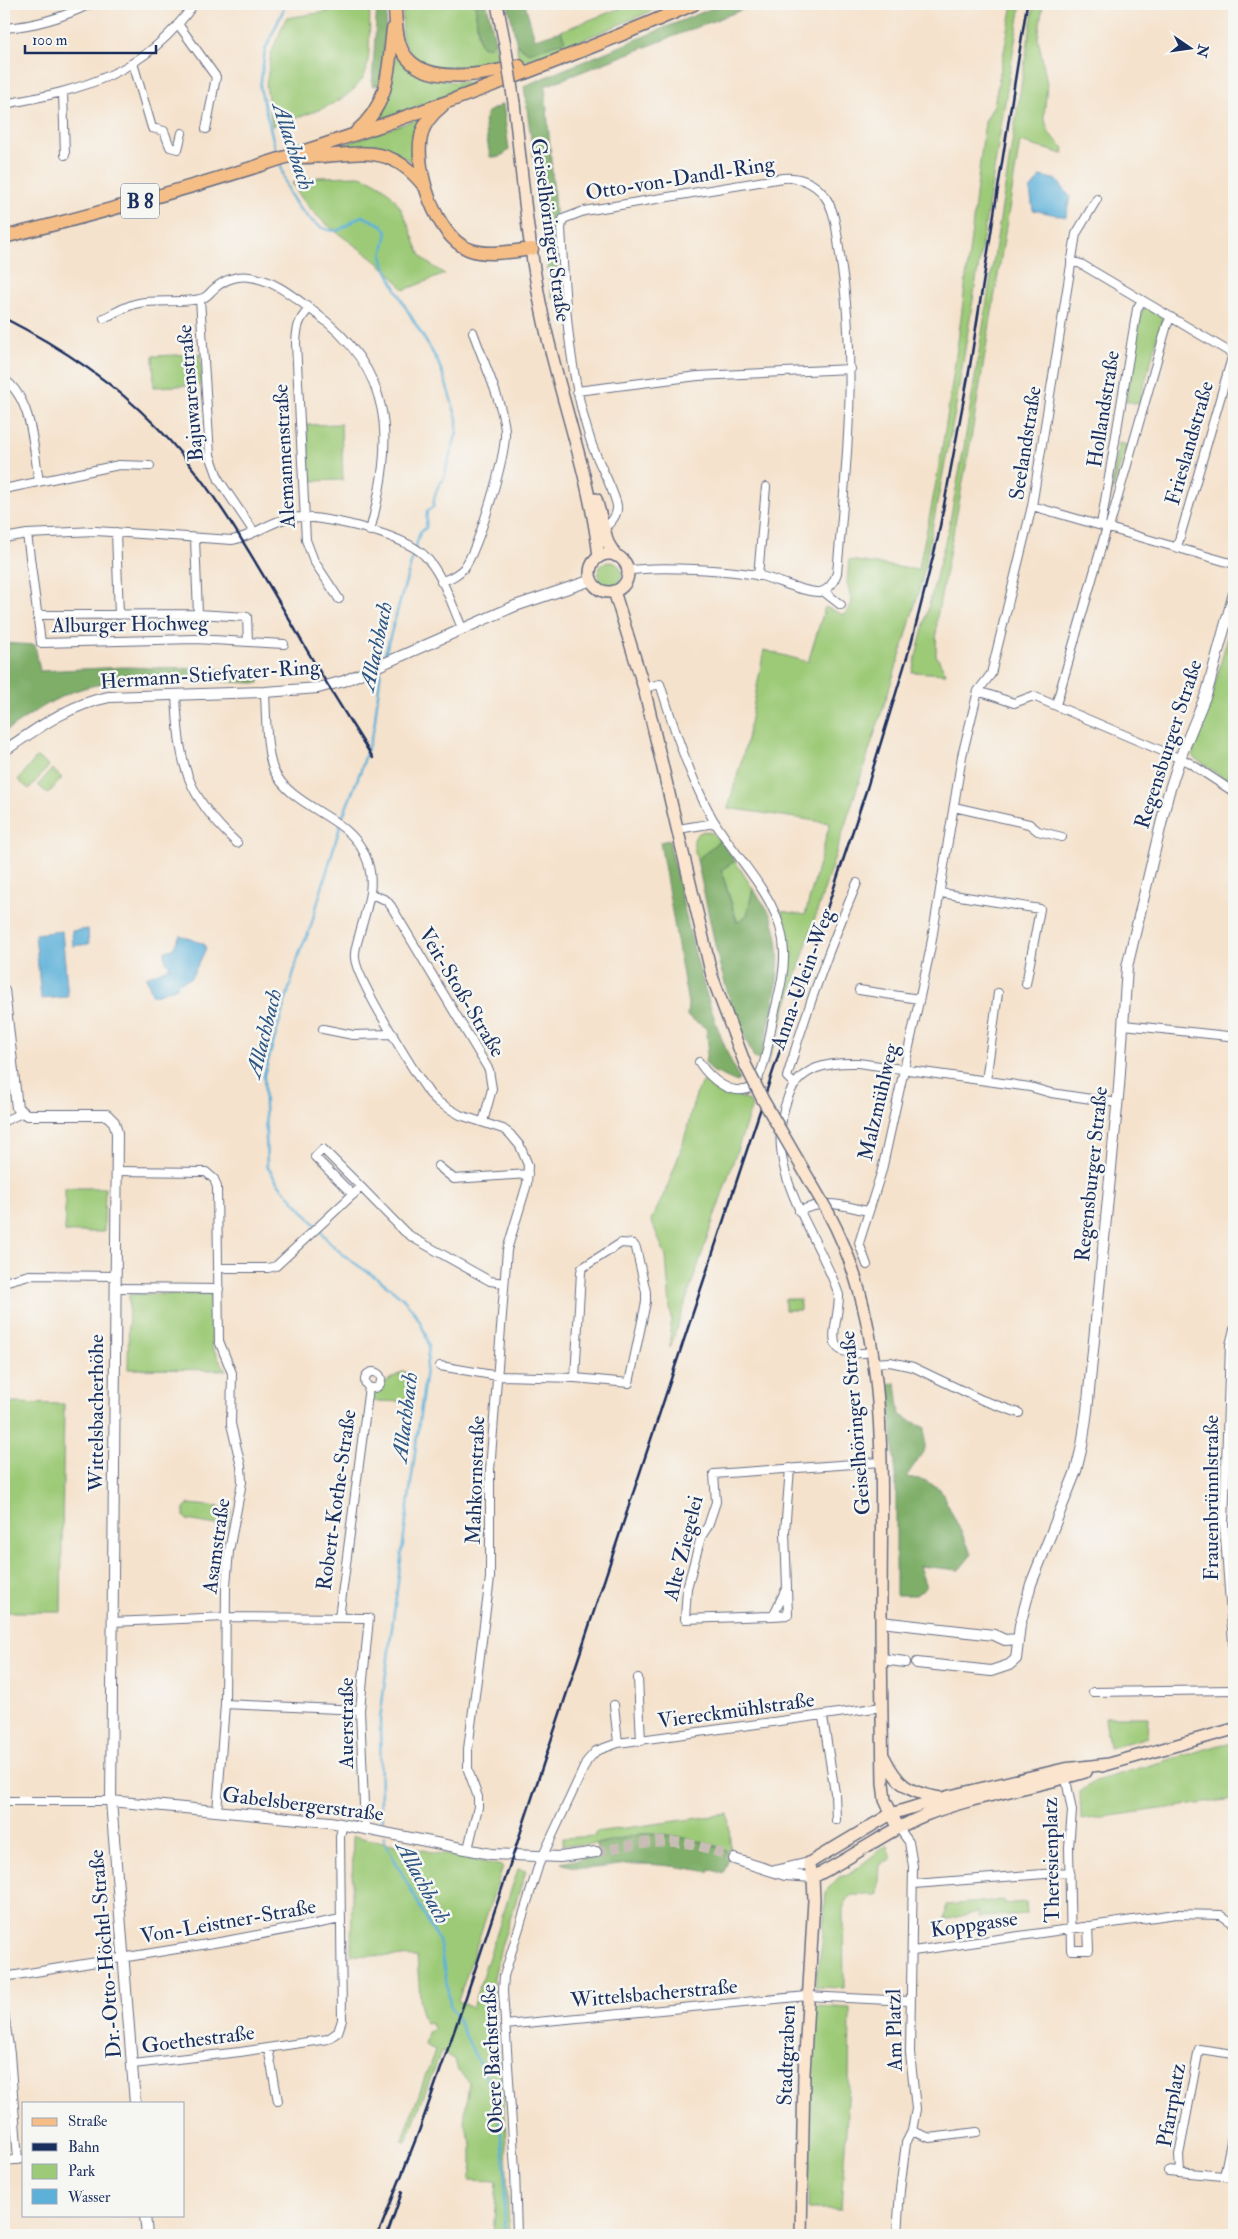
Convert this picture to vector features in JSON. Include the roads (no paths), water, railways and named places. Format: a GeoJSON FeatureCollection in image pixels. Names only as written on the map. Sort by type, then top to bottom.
{"type":"FeatureCollection","features":[{"type":"Feature","properties":{"kind":"main road","name":"Geiselhöringer Straße"},"geometry":{"type":"LineString","coordinates":[[497,4],[506,50],[532,248],[547,334],[580,458],[599,558]]}},
{"type":"Feature","properties":{"kind":"main road","name":"B 8"},"geometry":{"type":"LineString","coordinates":[[4,236],[104,211],[261,166],[352,136],[446,103],[694,4]]}},
{"type":"Feature","properties":{"kind":"main road"},"geometry":{"type":"LineString","coordinates":[[395,7],[398,38],[403,52],[409,60],[424,69],[443,75],[486,74],[591,46]]}},
{"type":"Feature","properties":{"kind":"main road"},"geometry":{"type":"LineString","coordinates":[[352,136],[368,122],[381,102],[385,88],[395,7]]}},
{"type":"Feature","properties":{"kind":"main road"},"geometry":{"type":"LineString","coordinates":[[426,189],[421,161],[421,137],[430,118],[446,103]]}},
{"type":"Feature","properties":{"kind":"main road"},"geometry":{"type":"LineString","coordinates":[[289,157],[312,158],[359,152],[377,153],[405,165],[426,189],[448,234],[461,245],[474,251],[486,252],[532,248]]}},
{"type":"Feature","properties":{"kind":"main road","name":"Geiselhöringer Straße"},"geometry":{"type":"LineString","coordinates":[[580,458],[596,497],[610,549],[616,556]]}},
{"type":"Feature","properties":{"kind":"main road"},"geometry":{"type":"LineString","coordinates":[[610,555],[616,556],[625,564],[627,571],[624,584],[614,591],[598,589],[592,580],[592,565],[599,558],[610,555]]}},
{"type":"Feature","properties":{"kind":"main road","name":"Geiselhöringer Straße"},"geometry":{"type":"LineString","coordinates":[[614,591],[644,688],[712,976],[745,1064],[763,1100],[828,1214],[855,1276],[872,1358],[881,1462],[882,1783],[891,1814],[898,1827]]}},
{"type":"Feature","properties":{"kind":"main road"},"geometry":{"type":"LineString","coordinates":[[809,1863],[891,1814],[942,1798],[1109,1764],[1234,1729]]}},
{"type":"Feature","properties":{"kind":"main road"},"geometry":{"type":"LineString","coordinates":[[882,1755],[900,1784],[913,1791],[942,1798]]}},
{"type":"Feature","properties":{"kind":"main road"},"geometry":{"type":"LineString","coordinates":[[813,1877],[898,1827],[948,1807],[1065,1774]]}},
{"type":"Feature","properties":{"kind":"main road","name":"Stadtgraben"},"geometry":{"type":"LineString","coordinates":[[801,2235],[800,2181],[807,1996],[814,1900],[813,1877],[809,1863]]}},
{"type":"Feature","properties":{"kind":"street"},"geometry":{"type":"LineString","coordinates":[[4,28],[21,27],[61,16],[90,4]]}},
{"type":"Feature","properties":{"kind":"street"},"geometry":{"type":"LineString","coordinates":[[4,104],[63,93],[108,77],[133,63],[156,46],[178,24],[194,4]]}},
{"type":"Feature","properties":{"kind":"street"},"geometry":{"type":"LineString","coordinates":[[178,24],[216,77],[206,129]]}},
{"type":"Feature","properties":{"kind":"street"},"geometry":{"type":"LineString","coordinates":[[133,63],[152,128],[164,132],[170,147],[178,148],[182,133]]}},
{"type":"Feature","properties":{"kind":"street"},"geometry":{"type":"LineString","coordinates":[[63,93],[65,155]]}},
{"type":"Feature","properties":{"kind":"street","name":"Otto-von-Dandl-Ring"},"geometry":{"type":"LineString","coordinates":[[604,527],[609,525],[615,516],[617,504],[593,451],[577,391],[564,302],[561,228],[564,219],[584,211],[783,178],[795,178],[808,182],[824,195],[831,209],[846,288],[851,369],[850,434],[837,573],[833,582],[824,591]]}},
{"type":"Feature","properties":{"kind":"street","name":"Seelandstraße"},"geometry":{"type":"LineString","coordinates":[[978,691],[991,674],[1032,506],[1076,234],[1097,199]]}},
{"type":"Feature","properties":{"kind":"street","name":"Frieslandstraße"},"geometry":{"type":"LineString","coordinates":[[1071,262],[1081,264],[1233,354],[1177,547]]}},
{"type":"Feature","properties":{"kind":"street","name":"Bajuwarenstraße"},"geometry":{"type":"LineString","coordinates":[[104,318],[137,303],[200,299],[232,278],[250,277],[274,284],[310,308],[341,334],[354,349],[370,374],[381,401],[386,447],[370,531]]}},
{"type":"Feature","properties":{"kind":"street","name":"Bajuwarenstraße"},"geometry":{"type":"LineString","coordinates":[[200,299],[210,456],[219,480],[254,532]]}},
{"type":"Feature","properties":{"kind":"street","name":"Hollandstraße"},"geometry":{"type":"LineString","coordinates":[[1106,527],[1137,309],[1142,300]]}},
{"type":"Feature","properties":{"kind":"street","name":"Alemannenstraße"},"geometry":{"type":"LineString","coordinates":[[310,308],[300,318],[296,327],[304,517],[309,551],[338,599]]}},
{"type":"Feature","properties":{"kind":"street","name":"Hollandstraße"},"geometry":{"type":"LineString","coordinates":[[1056,705],[1106,527],[1171,317]]}},
{"type":"Feature","properties":{"kind":"street"},"geometry":{"type":"LineString","coordinates":[[442,582],[456,575],[469,560],[504,452],[506,439],[503,418],[473,332]]}},
{"type":"Feature","properties":{"kind":"street"},"geometry":{"type":"LineString","coordinates":[[577,391],[698,376],[851,369]]}},
{"type":"Feature","properties":{"kind":"street"},"geometry":{"type":"LineString","coordinates":[[4,379],[20,395],[26,408],[39,481]]}},
{"type":"Feature","properties":{"kind":"street"},"geometry":{"type":"LineString","coordinates":[[4,488],[119,465],[150,466]]}},
{"type":"Feature","properties":{"kind":"street"},"geometry":{"type":"LineString","coordinates":[[758,576],[766,487]]}},
{"type":"Feature","properties":{"kind":"street"},"geometry":{"type":"LineString","coordinates":[[1032,506],[1234,564]]}},
{"type":"Feature","properties":{"kind":"street"},"geometry":{"type":"LineString","coordinates":[[4,538],[27,534],[75,531],[116,532],[195,540],[242,539],[277,521],[304,517],[323,518],[370,531],[408,546],[423,555],[442,582],[463,630]]}},
{"type":"Feature","properties":{"kind":"street"},"geometry":{"type":"LineString","coordinates":[[116,532],[119,615]]}},
{"type":"Feature","properties":{"kind":"street","name":"Alburger Hochweg"},"geometry":{"type":"LineString","coordinates":[[27,534],[41,643],[195,639],[284,644]]}},
{"type":"Feature","properties":{"kind":"street"},"geometry":{"type":"LineString","coordinates":[[195,540],[198,614]]}},
{"type":"Feature","properties":{"kind":"street"},"geometry":{"type":"LineString","coordinates":[[627,571],[649,568],[758,576],[810,591],[824,591],[841,605]]}},
{"type":"Feature","properties":{"kind":"street","name":"Hermann-Stiefvater-Ring"},"geometry":{"type":"LineString","coordinates":[[4,751],[62,712],[87,702],[109,697],[265,692],[318,688],[365,674],[515,606],[592,580]]}},
{"type":"Feature","properties":{"kind":"street","name":"Regensburger Straße"},"geometry":{"type":"LineString","coordinates":[[917,1663],[991,1671],[1009,1665],[1018,1655],[1020,1625],[1031,1584],[1076,1471],[1082,1446],[1118,1102],[1127,967],[1159,829],[1180,758],[1207,692],[1234,593]]}},
{"type":"Feature","properties":{"kind":"street","name":"Alburger Hochweg"},"geometry":{"type":"LineString","coordinates":[[38,615],[198,614],[247,617],[248,642]]}},
{"type":"Feature","properties":{"kind":"street"},"geometry":{"type":"LineString","coordinates":[[644,688],[660,684],[694,783],[715,823],[774,910],[783,938],[783,968],[763,1065],[753,1087],[740,1091],[730,1089],[707,1074],[699,1062]]}},
{"type":"Feature","properties":{"kind":"street"},"geometry":{"type":"LineString","coordinates":[[978,691],[1014,703],[1032,696],[1056,705],[1180,758],[1234,792]]}},
{"type":"Feature","properties":{"kind":"street","name":"Malzmühlweg"},"geometry":{"type":"LineString","coordinates":[[867,1265],[859,1243],[882,1170],[904,1070],[941,893],[962,756],[978,691]]}},
{"type":"Feature","properties":{"kind":"street"},"geometry":{"type":"LineString","coordinates":[[265,692],[268,734],[274,772],[295,794],[346,830],[365,854],[371,874],[371,894],[355,952],[354,960],[357,970],[424,1085],[438,1102],[460,1115],[503,1130],[516,1140],[526,1157],[528,1174],[454,1178],[438,1166]]}},
{"type":"Feature","properties":{"kind":"street"},"geometry":{"type":"LineString","coordinates":[[176,694],[178,744],[190,783],[198,801],[209,816],[237,843]]}},
{"type":"Feature","properties":{"kind":"street"},"geometry":{"type":"LineString","coordinates":[[954,807],[1029,824],[1038,831],[1062,837]]}},
{"type":"Feature","properties":{"kind":"street"},"geometry":{"type":"LineString","coordinates":[[678,829],[715,823]]}},
{"type":"Feature","properties":{"kind":"street","name":"Anna-Ulein-Weg"},"geometry":{"type":"LineString","coordinates":[[795,1085],[787,1078],[794,1053],[818,981],[857,883]]}},
{"type":"Feature","properties":{"kind":"street"},"geometry":{"type":"LineString","coordinates":[[941,893],[1040,909],[1026,984]]}},
{"type":"Feature","properties":{"kind":"street","name":"Veit-Stoß-Straße"},"geometry":{"type":"LineString","coordinates":[[371,894],[386,900],[391,906],[489,1070],[492,1089],[483,1122]]}},
{"type":"Feature","properties":{"kind":"street"},"geometry":{"type":"LineString","coordinates":[[4,990],[15,1099],[17,1108],[22,1113],[4,1121]]}},
{"type":"Feature","properties":{"kind":"street"},"geometry":{"type":"LineString","coordinates":[[859,990],[919,1000]]}},
{"type":"Feature","properties":{"kind":"street"},"geometry":{"type":"LineString","coordinates":[[986,1081],[998,994]]}},
{"type":"Feature","properties":{"kind":"street"},"geometry":{"type":"LineString","coordinates":[[1124,1025],[1228,1036]]}},
{"type":"Feature","properties":{"kind":"street"},"geometry":{"type":"LineString","coordinates":[[323,1029],[353,1036],[393,1034]]}},
{"type":"Feature","properties":{"kind":"street"},"geometry":{"type":"LineString","coordinates":[[1019,1414],[982,1400],[913,1367],[850,1353],[838,1348],[834,1341],[833,1332],[839,1309],[839,1295],[799,1210],[784,1168],[780,1147],[784,1107],[795,1085],[809,1071],[833,1063],[858,1063],[1118,1102]]}},
{"type":"Feature","properties":{"kind":"street","name":"Wittelsbacherhöhe"},"geometry":{"type":"LineString","coordinates":[[22,1113],[34,1116],[108,1116],[114,1122],[117,1133],[111,1801]]}},
{"type":"Feature","properties":{"kind":"street"},"geometry":{"type":"LineString","coordinates":[[353,1195],[315,1157],[324,1149],[410,1235],[490,1281],[504,1283]]}},
{"type":"Feature","properties":{"kind":"street"},"geometry":{"type":"LineString","coordinates":[[331,1173],[339,1165]]}},
{"type":"Feature","properties":{"kind":"street","name":"Asamstraße"},"geometry":{"type":"LineString","coordinates":[[117,1171],[200,1171],[211,1175],[217,1187],[219,1341],[232,1373],[231,1424],[241,1466],[242,1482],[229,1551],[225,1704],[217,1812]]}},
{"type":"Feature","properties":{"kind":"street"},"geometry":{"type":"LineString","coordinates":[[1234,1171],[1234,1204]]}},
{"type":"Feature","properties":{"kind":"street","name":"Mahkornstraße"},"geometry":{"type":"LineString","coordinates":[[468,1849],[478,1807],[476,1791],[468,1770],[468,1749],[490,1578],[490,1470],[504,1283],[507,1250],[528,1174]]}},
{"type":"Feature","properties":{"kind":"street"},"geometry":{"type":"LineString","coordinates":[[219,1268],[268,1268],[276,1266],[361,1187]]}},
{"type":"Feature","properties":{"kind":"street"},"geometry":{"type":"LineString","coordinates":[[799,1210],[818,1203],[868,1211]]}},
{"type":"Feature","properties":{"kind":"street"},"geometry":{"type":"LineString","coordinates":[[440,1366],[498,1376],[575,1378],[629,1383],[646,1292],[636,1248],[628,1242],[621,1244],[582,1268],[580,1272],[575,1378]]}},
{"type":"Feature","properties":{"kind":"street"},"geometry":{"type":"LineString","coordinates":[[4,1282],[29,1275],[116,1276]]}},
{"type":"Feature","properties":{"kind":"street"},"geometry":{"type":"LineString","coordinates":[[116,1288],[219,1289]]}},
{"type":"Feature","properties":{"kind":"street","name":"Frauenbrünnlstraße"},"geometry":{"type":"LineString","coordinates":[[1234,1329],[1230,1344],[1224,1524],[1234,1655]]}},
{"type":"Feature","properties":{"kind":"street","name":"Frauenbrünnlstraße"},"geometry":{"type":"LineString","coordinates":[[1230,1370],[1234,1358]]}},
{"type":"Feature","properties":{"kind":"street","name":"Robert-Kothe-Straße"},"geometry":{"type":"LineString","coordinates":[[339,1618],[369,1387]]}},
{"type":"Feature","properties":{"kind":"street","name":"Alte Ziegelei"},"geometry":{"type":"LineString","coordinates":[[773,1616],[685,1619],[686,1598],[702,1537],[716,1502],[714,1474],[881,1462]]}},
{"type":"Feature","properties":{"kind":"street"},"geometry":{"type":"LineString","coordinates":[[787,1587],[773,1616],[788,1615],[787,1587],[785,1532],[790,1468]]}},
{"type":"Feature","properties":{"kind":"street"},"geometry":{"type":"LineString","coordinates":[[112,1622],[226,1617],[339,1618]]}},
{"type":"Feature","properties":{"kind":"street","name":"Auerstraße"},"geometry":{"type":"LineString","coordinates":[[339,1618],[370,1618],[360,1710],[367,1829]]}},
{"type":"Feature","properties":{"kind":"street"},"geometry":{"type":"LineString","coordinates":[[881,1622],[994,1635],[1005,1640],[1018,1639]]}},
{"type":"Feature","properties":{"kind":"street"},"geometry":{"type":"LineString","coordinates":[[882,1659],[905,1662]]}},
{"type":"Feature","properties":{"kind":"street"},"geometry":{"type":"LineString","coordinates":[[638,1678],[641,1740]]}},
{"type":"Feature","properties":{"kind":"street"},"geometry":{"type":"LineString","coordinates":[[1093,1692],[1234,1690]]}},
{"type":"Feature","properties":{"kind":"street"},"geometry":{"type":"LineString","coordinates":[[225,1704],[360,1710]]}},
{"type":"Feature","properties":{"kind":"street"},"geometry":{"type":"LineString","coordinates":[[614,1704],[618,1744]]}},
{"type":"Feature","properties":{"kind":"street","name":"Viereckmühlstraße"},"geometry":{"type":"LineString","coordinates":[[596,1751],[618,1744],[641,1740],[823,1717],[882,1707]]}},
{"type":"Feature","properties":{"kind":"street"},"geometry":{"type":"LineString","coordinates":[[823,1717],[835,1793],[836,1820]]}},
{"type":"Feature","properties":{"kind":"street","name":"Obere Bachstraße"},"geometry":{"type":"LineString","coordinates":[[517,2235],[515,2169],[503,1991],[507,1961],[542,1857],[587,1761],[596,1751]]}},
{"type":"Feature","properties":{"kind":"street","name":"Theresienplatz"},"geometry":{"type":"LineString","coordinates":[[1065,1774],[1072,1811],[1069,1847],[1071,1950],[1089,1950],[1088,1926]]}},
{"type":"Feature","properties":{"kind":"street","name":"Gabelsbergerstraße"},"geometry":{"type":"LineString","coordinates":[[4,1802],[111,1801],[343,1824],[491,1854],[542,1857],[572,1856],[596,1852]]}},
{"type":"Feature","properties":{"kind":"street","name":"Dr.-Otto-Höchtl-Straße"},"geometry":{"type":"LineString","coordinates":[[111,1801],[135,2102]]}},
{"type":"Feature","properties":{"kind":"street","name":"Goethestraße"},"geometry":{"type":"LineString","coordinates":[[133,2064],[328,2039],[338,2032],[342,2020],[340,1836],[343,1824]]}},
{"type":"Feature","properties":{"kind":"street","name":"Am Platzl"},"geometry":{"type":"LineString","coordinates":[[897,2234],[906,2143],[912,2131],[916,2109],[910,2053],[909,2001],[913,1951],[914,1884],[911,1848],[898,1827]]}},
{"type":"Feature","properties":{"kind":"street"},"geometry":{"type":"LineString","coordinates":[[734,1859],[799,1878],[813,1877]]}},
{"type":"Feature","properties":{"kind":"street"},"geometry":{"type":"LineString","coordinates":[[774,1871],[809,1863]]}},
{"type":"Feature","properties":{"kind":"street"},"geometry":{"type":"LineString","coordinates":[[914,1884],[1070,1872]]}},
{"type":"Feature","properties":{"kind":"street","name":"Koppgasse"},"geometry":{"type":"LineString","coordinates":[[913,1951],[1176,1914],[1221,1915],[1234,1924]]}},
{"type":"Feature","properties":{"kind":"street","name":"Von-Leistner-Straße"},"geometry":{"type":"LineString","coordinates":[[4,1977],[123,1958],[340,1919]]}},
{"type":"Feature","properties":{"kind":"street","name":"Wittelsbacherstraße"},"geometry":{"type":"LineString","coordinates":[[505,2025],[807,1996],[909,2001]]}},
{"type":"Feature","properties":{"kind":"street"},"geometry":{"type":"LineString","coordinates":[[4,2013],[21,2160],[4,2161]]}},
{"type":"Feature","properties":{"kind":"street","name":"Goethestraße"},"geometry":{"type":"LineString","coordinates":[[268,2048],[278,2101]]}},
{"type":"Feature","properties":{"kind":"street","name":"Pfarrplatz"},"geometry":{"type":"LineString","coordinates":[[1180,2172],[1179,2156],[1199,2049],[1234,2054]]}},
{"type":"Feature","properties":{"kind":"street"},"geometry":{"type":"LineString","coordinates":[[1224,2176],[1234,2127]]}},
{"type":"Feature","properties":{"kind":"street"},"geometry":{"type":"LineString","coordinates":[[912,2131],[930,2138],[977,2132]]}},
{"type":"Feature","properties":{"kind":"street"},"geometry":{"type":"LineString","coordinates":[[1168,2171],[1234,2177]]}},
{"type":"Feature","properties":{"kind":"street"},"geometry":{"type":"LineString","coordinates":[[145,2216],[147,2235]]}},
{"type":"Feature","properties":{"kind":"water"},"geometry":{"type":"Polygon","coordinates":[[[1041,176],[1057,180],[1070,197],[1066,217],[1033,210],[1030,190],[1041,176]]]}},
{"type":"Feature","properties":{"kind":"water"},"geometry":{"type":"Polygon","coordinates":[[[88,929],[89,944],[73,946],[72,931],[88,929]]]}},
{"type":"Feature","properties":{"kind":"water"},"geometry":{"type":"Polygon","coordinates":[[[62,931],[68,997],[41,999],[35,934],[62,931]]]}},
{"type":"Feature","properties":{"kind":"water"},"geometry":{"type":"Polygon","coordinates":[[[180,935],[204,944],[206,949],[191,978],[178,983],[177,987],[153,996],[146,977],[170,967],[165,959],[165,951],[173,949],[180,935]]]}},
{"type":"Feature","properties":{"kind":"waterway","name":"Allachbach"},"geometry":{"type":"LineString","coordinates":[[277,155],[260,88],[265,50],[286,4]]}},
{"type":"Feature","properties":{"kind":"waterway","name":"Allachbach"},"geometry":{"type":"LineString","coordinates":[[280,162],[291,196],[299,208],[318,225],[332,231],[339,230],[362,216],[382,225],[387,232],[382,256],[385,267],[403,303],[437,360],[457,419],[457,432],[443,480],[437,489],[433,507],[427,511],[426,528],[420,532],[383,661]]}},
{"type":"Feature","properties":{"kind":"waterway","name":"Allachbach"},"geometry":{"type":"LineString","coordinates":[[316,1225],[277,1182],[267,1166],[264,1075],[300,951],[310,929],[343,816],[361,770],[374,728],[381,669]]}},
{"type":"Feature","properties":{"kind":"waterway","name":"Allachbach"},"geometry":{"type":"LineString","coordinates":[[319,1229],[348,1259],[396,1292],[410,1306],[421,1324],[429,1346],[380,1719],[383,1830]]}},
{"type":"Feature","properties":{"kind":"waterway","name":"Allachbach"},"geometry":{"type":"LineString","coordinates":[[384,1836],[385,1842],[440,1944],[450,2004],[497,2100],[505,2172],[504,2235]]}},
{"type":"Feature","properties":{"kind":"tunnel"},"geometry":{"type":"LineString","coordinates":[[596,1852],[650,1842],[665,1842],[697,1846],[734,1859]]}},
{"type":"Feature","properties":{"kind":"railway"},"geometry":{"type":"LineString","coordinates":[[378,2235],[419,2131],[464,2003],[867,788],[911,644],[938,537],[970,366],[1027,4]]}},
{"type":"Feature","properties":{"kind":"railway"},"geometry":{"type":"LineString","coordinates":[[4,318],[45,340],[84,365],[121,393],[176,448],[196,472],[232,524],[373,758]]}},
{"type":"Feature","properties":{"kind":"railway"},"geometry":{"type":"LineString","coordinates":[[387,2235],[402,2192]]}}]}
